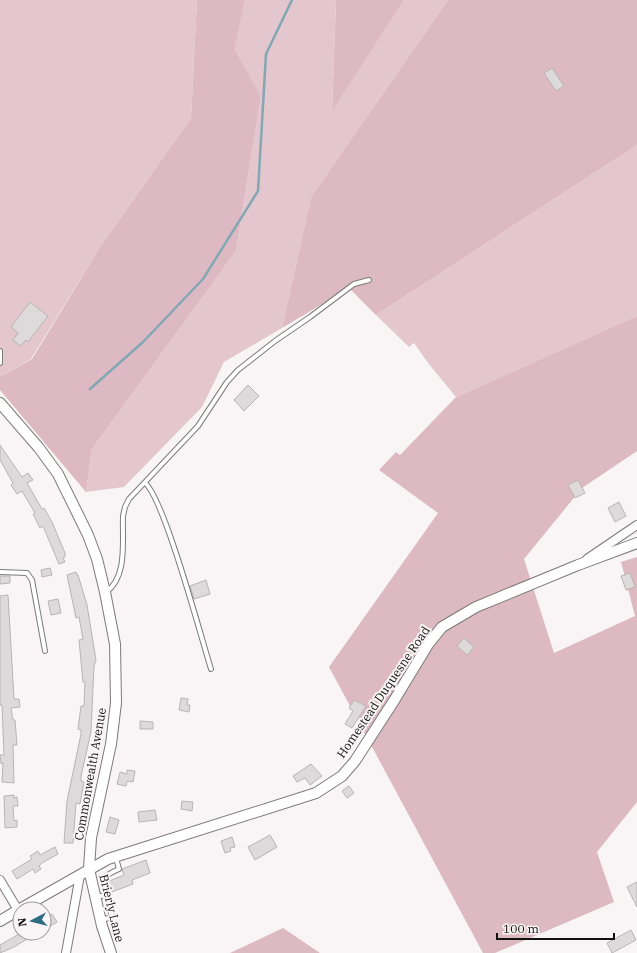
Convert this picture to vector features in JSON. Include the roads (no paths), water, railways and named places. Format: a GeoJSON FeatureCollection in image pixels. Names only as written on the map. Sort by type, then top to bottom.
{"type":"FeatureCollection","features":[{"type":"Feature","properties":{"kind":"street","name":"Commonwealth Avenue"},"geometry":{"type":"LineString","coordinates":[[0,403],[39,448],[58,474],[88,535],[97,559],[115,644],[116,703],[111,744],[91,838],[89,869]]}},
{"type":"Feature","properties":{"kind":"street"},"geometry":{"type":"LineString","coordinates":[[578,565],[637,525]]}},
{"type":"Feature","properties":{"kind":"street","name":"Homestead Duquesne Road"},"geometry":{"type":"LineString","coordinates":[[34,901],[89,869],[116,856],[316,793],[342,776],[355,761],[396,699],[429,643],[442,627],[476,607],[578,565],[637,543]]}},
{"type":"Feature","properties":{"kind":"street","name":"Brierly Lane"},"geometry":{"type":"LineString","coordinates":[[89,869],[100,920],[110,953]]}},
{"type":"Feature","properties":{"kind":"street"},"geometry":{"type":"LineString","coordinates":[[66,953],[80,874]]}},
{"type":"Feature","properties":{"kind":"street"},"geometry":{"type":"LineString","coordinates":[[0,880],[13,901]]}},
{"type":"Feature","properties":{"kind":"street","name":"Homestead Duquesne Road"},"geometry":{"type":"LineString","coordinates":[[0,921],[12,914]]}},
{"type":"Feature","properties":{"kind":"lane"},"geometry":{"type":"LineString","coordinates":[[105,592],[113,586],[119,576],[125,507],[129,499],[198,426],[227,382],[238,370],[275,341],[310,318],[354,284],[369,280]]}},
{"type":"Feature","properties":{"kind":"lane"},"geometry":{"type":"LineString","coordinates":[[0,351],[0,363]]}},
{"type":"Feature","properties":{"kind":"lane"},"geometry":{"type":"LineString","coordinates":[[145,483],[153,493],[167,528],[211,668]]}},
{"type":"Feature","properties":{"kind":"lane"},"geometry":{"type":"LineString","coordinates":[[0,572],[27,573],[32,580],[46,651]]}},
{"type":"Feature","properties":{"kind":"lane"},"geometry":{"type":"LineString","coordinates":[[100,920],[112,917],[102,884],[103,879],[108,874],[119,869],[116,856]]}},
{"type":"Feature","properties":{"kind":"lane"},"geometry":{"type":"LineString","coordinates":[[95,898],[106,895]]}},
{"type":"Feature","properties":{"kind":"waterway"},"geometry":{"type":"LineString","coordinates":[[90,389],[143,342],[203,279],[258,191],[266,54],[292,0]]}}]}
